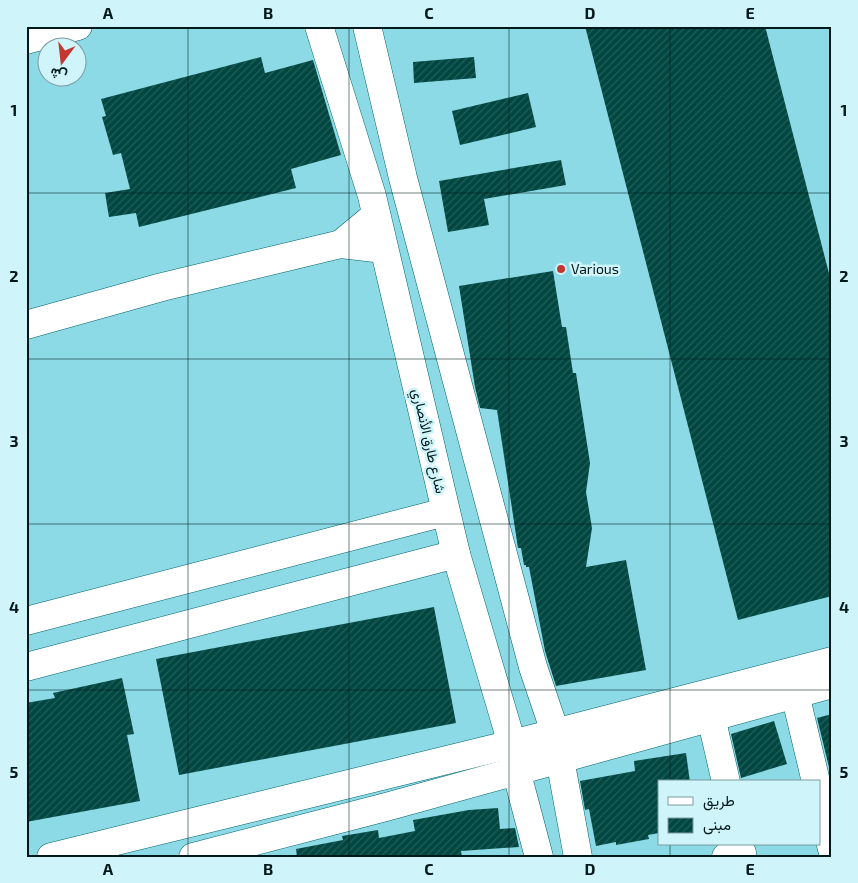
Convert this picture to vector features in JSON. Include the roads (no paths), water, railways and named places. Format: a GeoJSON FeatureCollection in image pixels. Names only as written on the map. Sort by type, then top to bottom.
{"type":"FeatureCollection","features":[{"type":"Feature","properties":{"kind":"street"},"geometry":{"type":"LineString","coordinates":[[26,40],[78,26]]}},
{"type":"Feature","properties":{"kind":"street","name":"شارع طارق الأنصاري"},"geometry":{"type":"LineString","coordinates":[[319,26],[372,196],[445,512],[514,757],[539,857]]}},
{"type":"Feature","properties":{"kind":"street"},"geometry":{"type":"LineString","coordinates":[[367,26],[403,178],[533,667],[555,732],[578,857]]}},
{"type":"Feature","properties":{"kind":"street"},"geometry":{"type":"LineString","coordinates":[[341,244],[376,215]]}},
{"type":"Feature","properties":{"kind":"street"},"geometry":{"type":"LineString","coordinates":[[26,325],[162,287],[341,244],[384,250]]}},
{"type":"Feature","properties":{"kind":"street"},"geometry":{"type":"LineString","coordinates":[[26,621],[445,512]]}},
{"type":"Feature","properties":{"kind":"street"},"geometry":{"type":"LineString","coordinates":[[26,666],[456,554]]}},
{"type":"Feature","properties":{"kind":"street"},"geometry":{"type":"LineString","coordinates":[[210,855],[386,807],[514,757],[555,732],[832,661]]}},
{"type":"Feature","properties":{"kind":"street"},"geometry":{"type":"LineString","coordinates":[[52,857],[514,757],[561,758],[832,684]]}},
{"type":"Feature","properties":{"kind":"street"},"geometry":{"type":"LineString","coordinates":[[795,694],[816,780]]}},
{"type":"Feature","properties":{"kind":"street"},"geometry":{"type":"LineString","coordinates":[[711,717],[726,780]]}},
{"type":"Feature","properties":{"kind":"street"},"geometry":{"type":"LineString","coordinates":[[820,800],[832,849]]}},
{"type":"Feature","properties":{"kind":"place","name":"Various"},"geometry":{"type":"Point","coordinates":[561,269]}}]}
